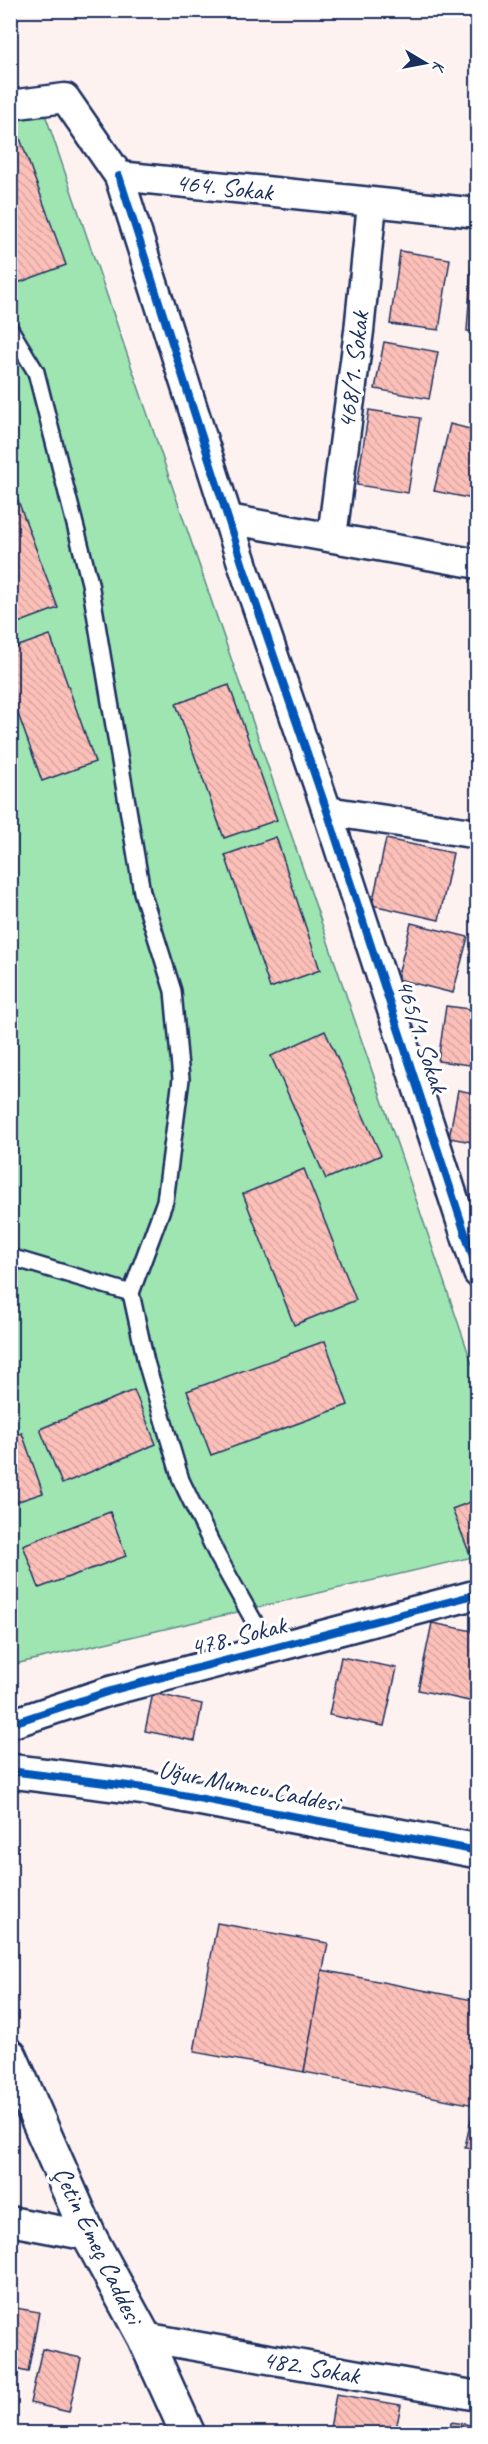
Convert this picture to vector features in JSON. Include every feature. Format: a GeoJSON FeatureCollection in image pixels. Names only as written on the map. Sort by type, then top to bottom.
{"type":"FeatureCollection","features":[{"type":"Feature","properties":{"kind":"street"},"geometry":{"type":"LineString","coordinates":[[10,105],[64,98],[119,176]]}},
{"type":"Feature","properties":{"kind":"street","name":"464. Sokak"},"geometry":{"type":"LineString","coordinates":[[119,176],[372,204],[477,213]]}},
{"type":"Feature","properties":{"kind":"street","name":"465/1. Sokak"},"geometry":{"type":"LineString","coordinates":[[119,176],[228,519],[327,811],[477,1273]]}},
{"type":"Feature","properties":{"kind":"street","name":"468/1. Sokak"},"geometry":{"type":"LineString","coordinates":[[332,536],[359,331],[372,204]]}},
{"type":"Feature","properties":{"kind":"street"},"geometry":{"type":"LineString","coordinates":[[228,519],[477,564]]}},
{"type":"Feature","properties":{"kind":"street"},"geometry":{"type":"LineString","coordinates":[[327,811],[477,834]]}},
{"type":"Feature","properties":{"kind":"street","name":"478. Sokak"},"geometry":{"type":"LineString","coordinates":[[10,1724],[110,1691],[477,1594]]}},
{"type":"Feature","properties":{"kind":"street","name":"Uğur Mumcu Caddesi"},"geometry":{"type":"LineString","coordinates":[[10,1771],[145,1788],[477,1851]]}},
{"type":"Feature","properties":{"kind":"street","name":"Çetin Emeç Caddesi"},"geometry":{"type":"LineString","coordinates":[[10,2056],[89,2236],[144,2337],[188,2433]]}},
{"type":"Feature","properties":{"kind":"street"},"geometry":{"type":"LineString","coordinates":[[10,2221],[89,2236]]}},
{"type":"Feature","properties":{"kind":"street","name":"482. Sokak"},"geometry":{"type":"LineString","coordinates":[[144,2337],[477,2396]]}},
{"type":"Feature","properties":{"kind":"lane"},"geometry":{"type":"LineString","coordinates":[[10,329],[36,372],[90,583],[142,892],[173,991],[181,1079],[165,1201],[131,1293],[146,1362],[181,1480],[217,1555],[270,1650]]}},
{"type":"Feature","properties":{"kind":"lane"},"geometry":{"type":"LineString","coordinates":[[10,1257],[131,1293]]}},
{"type":"Feature","properties":{"kind":"green space"},"geometry":{"type":"Polygon","coordinates":[[[44,111],[478,1381],[477,1556],[11,1665],[10,115],[44,111]]]}},
{"type":"Feature","properties":{"kind":"building"},"geometry":{"type":"Polygon","coordinates":[[[17,130],[66,265],[10,286],[10,132],[17,130]]]}},
{"type":"Feature","properties":{"kind":"building"},"geometry":{"type":"Polygon","coordinates":[[[400,251],[450,259],[439,330],[390,324],[400,251]]]}},
{"type":"Feature","properties":{"kind":"building"},"geometry":{"type":"Polygon","coordinates":[[[472,258],[478,258],[478,332],[467,331],[472,258]]]}},
{"type":"Feature","properties":{"kind":"building"},"geometry":{"type":"Polygon","coordinates":[[[384,342],[438,352],[429,399],[375,389],[384,342]]]}},
{"type":"Feature","properties":{"kind":"building"},"geometry":{"type":"Polygon","coordinates":[[[369,410],[420,418],[408,493],[357,485],[369,410]]]}},
{"type":"Feature","properties":{"kind":"building"},"geometry":{"type":"Polygon","coordinates":[[[450,424],[478,431],[478,500],[434,491],[450,424]]]}},
{"type":"Feature","properties":{"kind":"building"},"geometry":{"type":"Polygon","coordinates":[[[10,479],[58,608],[10,626],[10,479]]]}},
{"type":"Feature","properties":{"kind":"building"},"geometry":{"type":"Polygon","coordinates":[[[50,635],[95,762],[42,781],[10,691],[10,649],[50,635]]]}},
{"type":"Feature","properties":{"kind":"building"},"geometry":{"type":"Polygon","coordinates":[[[229,685],[277,820],[224,838],[176,704],[229,685]]]}},
{"type":"Feature","properties":{"kind":"building"},"geometry":{"type":"Polygon","coordinates":[[[276,837],[320,970],[270,988],[225,855],[276,837]]]}},
{"type":"Feature","properties":{"kind":"building"},"geometry":{"type":"Polygon","coordinates":[[[386,839],[453,853],[439,920],[372,905],[386,839]]]}},
{"type":"Feature","properties":{"kind":"building"},"geometry":{"type":"Polygon","coordinates":[[[411,923],[468,937],[453,993],[397,979],[411,923]]]}},
{"type":"Feature","properties":{"kind":"building"},"geometry":{"type":"Polygon","coordinates":[[[446,1006],[478,1010],[478,1066],[438,1061],[446,1006]]]}},
{"type":"Feature","properties":{"kind":"building"},"geometry":{"type":"Polygon","coordinates":[[[325,1031],[381,1155],[326,1179],[271,1056],[325,1031]]]}},
{"type":"Feature","properties":{"kind":"building"},"geometry":{"type":"Polygon","coordinates":[[[458,1090],[478,1094],[478,1143],[449,1138],[458,1090]]]}},
{"type":"Feature","properties":{"kind":"building"},"geometry":{"type":"Polygon","coordinates":[[[304,1169],[356,1300],[294,1325],[243,1194],[304,1169]]]}},
{"type":"Feature","properties":{"kind":"building"},"geometry":{"type":"Polygon","coordinates":[[[325,1341],[348,1405],[211,1455],[187,1391],[325,1341]]]}},
{"type":"Feature","properties":{"kind":"building"},"geometry":{"type":"Polygon","coordinates":[[[134,1390],[156,1444],[62,1484],[40,1429],[134,1390]]]}},
{"type":"Feature","properties":{"kind":"building"},"geometry":{"type":"Polygon","coordinates":[[[22,1433],[43,1493],[10,1504],[10,1437],[22,1433]]]}},
{"type":"Feature","properties":{"kind":"building"},"geometry":{"type":"Polygon","coordinates":[[[478,1499],[478,1549],[469,1552],[452,1509],[478,1499]]]}},
{"type":"Feature","properties":{"kind":"building"},"geometry":{"type":"Polygon","coordinates":[[[110,1512],[126,1556],[39,1588],[23,1545],[110,1512]]]}},
{"type":"Feature","properties":{"kind":"building"},"geometry":{"type":"Polygon","coordinates":[[[432,1623],[478,1632],[478,1684],[474,1702],[418,1690],[432,1623]]]}},
{"type":"Feature","properties":{"kind":"building"},"geometry":{"type":"Polygon","coordinates":[[[341,1657],[397,1668],[384,1726],[329,1715],[341,1657]]]}},
{"type":"Feature","properties":{"kind":"building"},"geometry":{"type":"Polygon","coordinates":[[[153,1693],[202,1704],[195,1741],[145,1731],[153,1693]]]}},
{"type":"Feature","properties":{"kind":"building"},"geometry":{"type":"Polygon","coordinates":[[[217,1923],[328,1943],[304,2072],[194,2052],[217,1923]]]}},
{"type":"Feature","properties":{"kind":"building"},"geometry":{"type":"Polygon","coordinates":[[[322,1970],[478,2001],[478,2088],[474,2105],[304,2072],[322,1970]]]}},
{"type":"Feature","properties":{"kind":"building"},"geometry":{"type":"Polygon","coordinates":[[[478,2088],[478,2149],[465,2147],[478,2088]]]}},
{"type":"Feature","properties":{"kind":"building"},"geometry":{"type":"Polygon","coordinates":[[[10,2307],[39,2312],[28,2372],[10,2368],[10,2307]]]}},
{"type":"Feature","properties":{"kind":"building"},"geometry":{"type":"Polygon","coordinates":[[[42,2349],[81,2358],[69,2412],[30,2403],[42,2349]]]}},
{"type":"Feature","properties":{"kind":"building"},"geometry":{"type":"Polygon","coordinates":[[[336,2394],[401,2405],[395,2434],[329,2434],[336,2394]]]}},
{"type":"Feature","properties":{"kind":"building"},"geometry":{"type":"Polygon","coordinates":[[[451,2422],[478,2426],[478,2434],[449,2434],[451,2422]]]}},
{"type":"Feature","properties":{"kind":"cycle path"},"geometry":{"type":"LineString","coordinates":[[119,176],[243,566],[327,811],[478,1273]]}},
{"type":"Feature","properties":{"kind":"cycle path"},"geometry":{"type":"LineString","coordinates":[[10,1724],[110,1691],[478,1594]]}},
{"type":"Feature","properties":{"kind":"cycle path"},"geometry":{"type":"LineString","coordinates":[[10,1771],[145,1788],[478,1851]]}}]}
